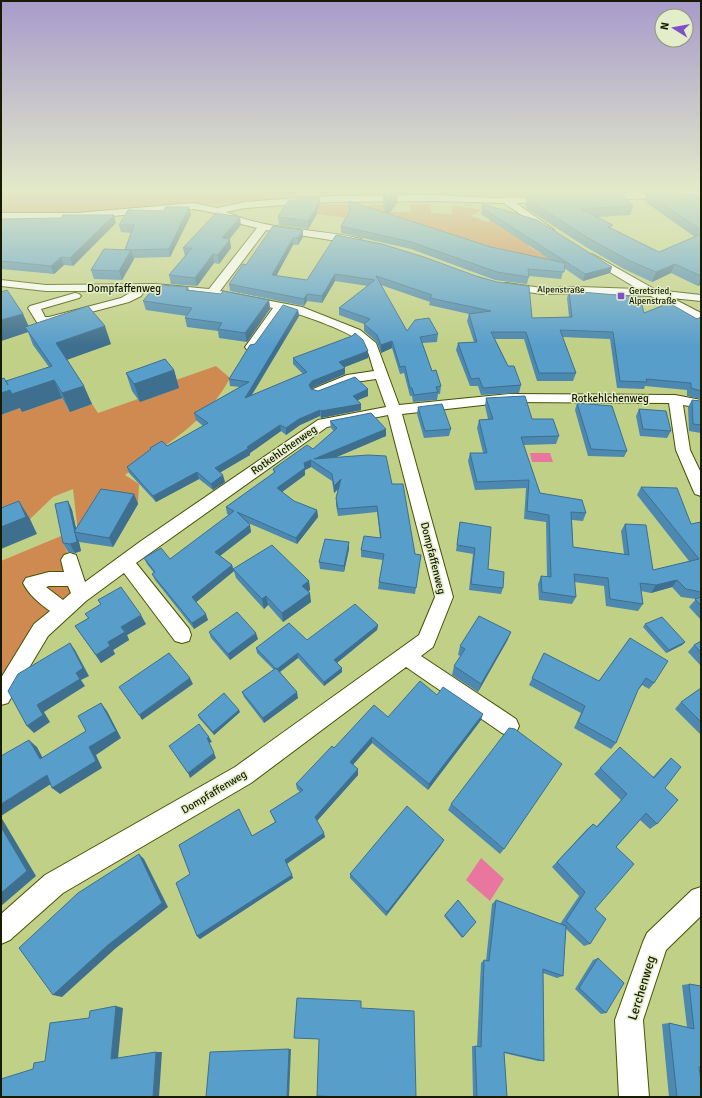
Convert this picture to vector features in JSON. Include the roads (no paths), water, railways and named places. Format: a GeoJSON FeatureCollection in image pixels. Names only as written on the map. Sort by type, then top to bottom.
{"type":"FeatureCollection","features":[{"type":"Feature","properties":{"kind":"street"},"geometry":{"type":"LineString","coordinates":[[212,292],[216,289],[251,243]]}},
{"type":"Feature","properties":{"kind":"street"},"geometry":{"type":"LineString","coordinates":[[582,250],[653,293],[701,318]]}},
{"type":"Feature","properties":{"kind":"street","name":"Dompfaffenweg"},"geometry":{"type":"LineString","coordinates":[[1,283],[41,288],[141,288],[212,292],[298,309],[356,333],[370,343],[394,410],[444,597],[426,641],[243,775],[54,884],[1,931]]}},
{"type":"Feature","properties":{"kind":"street","name":"Alpenstraße"},"geometry":{"type":"LineString","coordinates":[[496,284],[542,291],[580,290],[653,293],[701,298]]}},
{"type":"Feature","properties":{"kind":"street"},"geometry":{"type":"LineString","coordinates":[[41,288],[29,298],[42,321],[125,300],[137,294],[141,288]]}},
{"type":"Feature","properties":{"kind":"street"},"geometry":{"type":"LineString","coordinates":[[34,308],[75,296]]}},
{"type":"Feature","properties":{"kind":"street"},"geometry":{"type":"LineString","coordinates":[[251,347],[280,306]]}},
{"type":"Feature","properties":{"kind":"street"},"geometry":{"type":"LineString","coordinates":[[318,392],[352,378],[381,374]]}},
{"type":"Feature","properties":{"kind":"street","name":"Rotkehlchenweg"},"geometry":{"type":"LineString","coordinates":[[1,696],[41,630],[63,611],[78,588],[125,562],[323,423],[394,410],[509,398],[675,398],[701,404]]}},
{"type":"Feature","properties":{"kind":"street"},"geometry":{"type":"LineString","coordinates":[[675,398],[683,450],[701,490]]}},
{"type":"Feature","properties":{"kind":"street"},"geometry":{"type":"LineString","coordinates":[[70,560],[78,588]]}},
{"type":"Feature","properties":{"kind":"street"},"geometry":{"type":"LineString","coordinates":[[125,562],[182,635]]}},
{"type":"Feature","properties":{"kind":"street"},"geometry":{"type":"LineString","coordinates":[[63,611],[40,594],[32,583],[49,579],[78,588]]}},
{"type":"Feature","properties":{"kind":"street"},"geometry":{"type":"LineString","coordinates":[[405,656],[509,726]]}},
{"type":"Feature","properties":{"kind":"street","name":"Lerchenweg"},"geometry":{"type":"LineString","coordinates":[[634,1097],[629,1020],[656,942],[701,899]]}},
{"type":"Feature","properties":{"kind":"place","name":"Geretsried, Alpenstraße"},"geometry":{"type":"Point","coordinates":[621,296]}}]}
